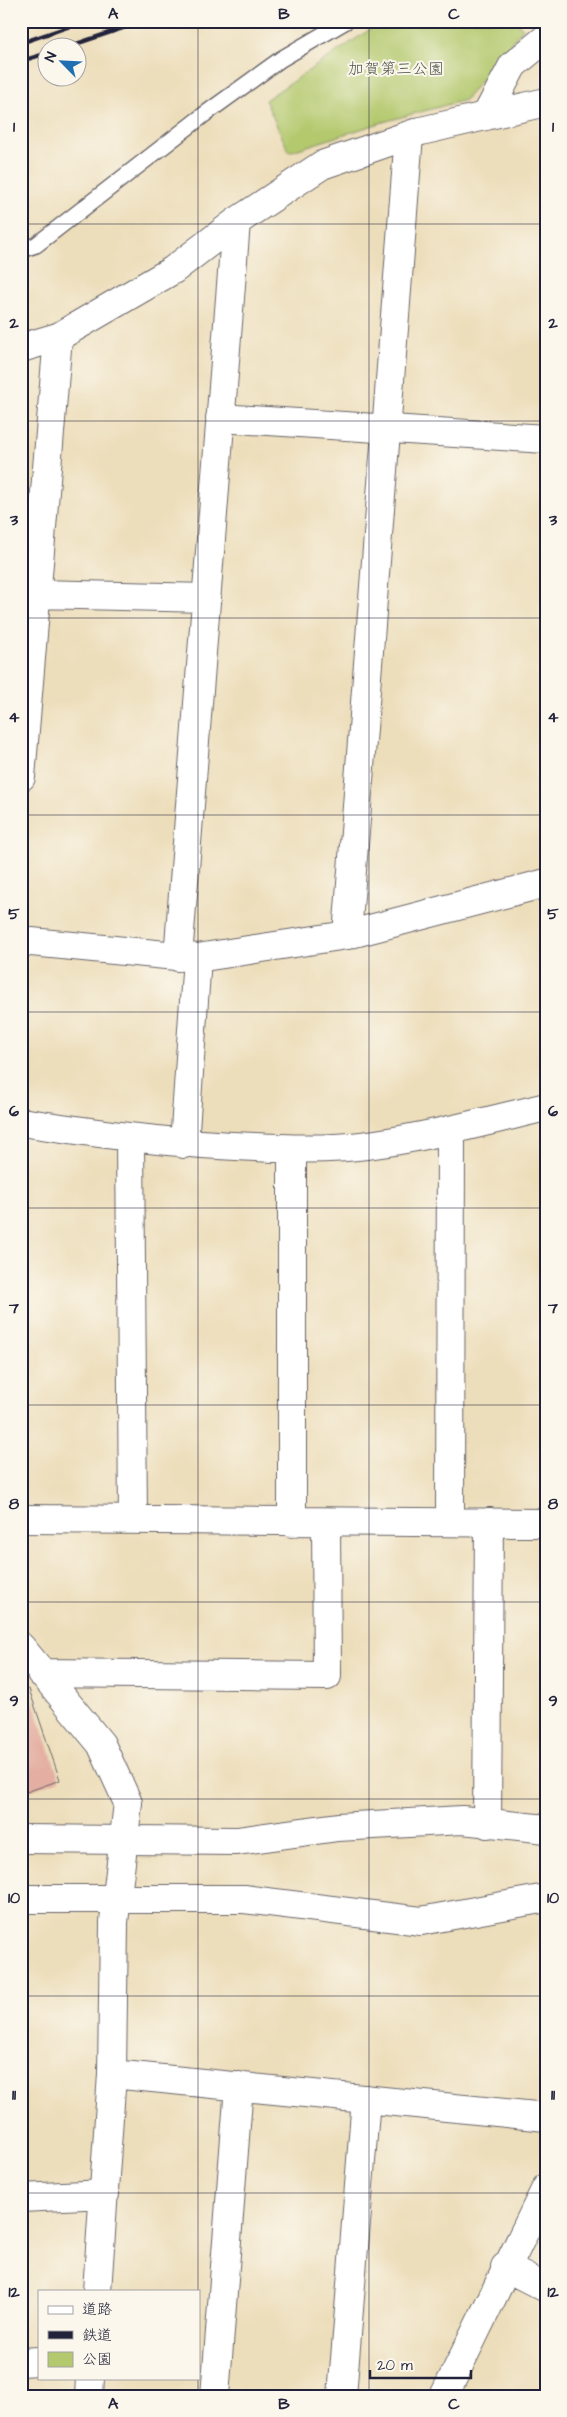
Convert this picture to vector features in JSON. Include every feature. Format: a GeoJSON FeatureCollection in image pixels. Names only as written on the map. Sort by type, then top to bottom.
{"type":"FeatureCollection","features":[{"type":"Feature","properties":{"kind":"street"},"geometry":{"type":"LineString","coordinates":[[486,116],[513,65],[546,38]]}},
{"type":"Feature","properties":{"kind":"street"},"geometry":{"type":"LineString","coordinates":[[21,348],[58,337],[173,270],[236,222],[322,165],[409,135],[546,102]]}},
{"type":"Feature","properties":{"kind":"street"},"geometry":{"type":"LineString","coordinates":[[348,935],[409,135]]}},
{"type":"Feature","properties":{"kind":"street"},"geometry":{"type":"LineString","coordinates":[[184,1144],[187,957],[207,598],[236,222]]}},
{"type":"Feature","properties":{"kind":"street"},"geometry":{"type":"LineString","coordinates":[[21,777],[58,337]]}},
{"type":"Feature","properties":{"kind":"street"},"geometry":{"type":"LineString","coordinates":[[220,418],[546,439]]}},
{"type":"Feature","properties":{"kind":"street"},"geometry":{"type":"LineString","coordinates":[[36,594],[207,598]]}},
{"type":"Feature","properties":{"kind":"street"},"geometry":{"type":"LineString","coordinates":[[21,941],[187,957],[348,935],[546,883]]}},
{"type":"Feature","properties":{"kind":"street"},"geometry":{"type":"LineString","coordinates":[[21,1122],[130,1139],[184,1144],[292,1149],[367,1145],[451,1130],[546,1107]]}},
{"type":"Feature","properties":{"kind":"street"},"geometry":{"type":"LineString","coordinates":[[450,1522],[451,1130]]}},
{"type":"Feature","properties":{"kind":"street"},"geometry":{"type":"LineString","coordinates":[[130,1139],[133,1518]]}},
{"type":"Feature","properties":{"kind":"street"},"geometry":{"type":"LineString","coordinates":[[292,1149],[292,1523]]}},
{"type":"Feature","properties":{"kind":"street"},"geometry":{"type":"LineString","coordinates":[[21,1519],[133,1518],[292,1523],[546,1523]]}},
{"type":"Feature","properties":{"kind":"street"},"geometry":{"type":"LineString","coordinates":[[29,1661],[327,1676],[326,1522]]}},
{"type":"Feature","properties":{"kind":"street"},"geometry":{"type":"LineString","coordinates":[[486,1824],[489,1522]]}},
{"type":"Feature","properties":{"kind":"street"},"geometry":{"type":"LineString","coordinates":[[29,1661],[101,1744],[128,1803],[114,1922],[112,2074],[97,2290]]}},
{"type":"Feature","properties":{"kind":"street"},"geometry":{"type":"LineString","coordinates":[[21,1840],[237,1841],[338,1827],[462,1820],[546,1829]]}},
{"type":"Feature","properties":{"kind":"street"},"geometry":{"type":"LineString","coordinates":[[21,1899],[244,1899],[421,1921],[546,1898]]}},
{"type":"Feature","properties":{"kind":"street"},"geometry":{"type":"LineString","coordinates":[[112,2074],[546,2117]]}},
{"type":"Feature","properties":{"kind":"street"},"geometry":{"type":"LineString","coordinates":[[214,2396],[239,2086]]}},
{"type":"Feature","properties":{"kind":"street"},"geometry":{"type":"LineString","coordinates":[[342,2396],[366,2099]]}},
{"type":"Feature","properties":{"kind":"street"},"geometry":{"type":"LineString","coordinates":[[444,2396],[505,2267],[546,2188]]}},
{"type":"Feature","properties":{"kind":"street"},"geometry":{"type":"LineString","coordinates":[[21,2198],[105,2194]]}},
{"type":"Feature","properties":{"kind":"street"},"geometry":{"type":"LineString","coordinates":[[505,2267],[546,2288]]}},
{"type":"Feature","properties":{"kind":"street"},"geometry":{"type":"LineString","coordinates":[[21,2362],[38,2361]]}},
{"type":"Feature","properties":{"kind":"street"},"geometry":{"type":"LineString","coordinates":[[89,2396],[90,2380]]}},
{"type":"Feature","properties":{"kind":"lane"},"geometry":{"type":"LineString","coordinates":[[21,250],[36,245],[205,114],[282,59],[346,21]]}},
{"type":"Feature","properties":{"kind":"green space","name":"加賀第三公園"},"geometry":{"type":"Polygon","coordinates":[[[373,21],[515,21],[523,28],[465,100],[383,122],[289,152],[265,100],[375,26],[373,21]]]}},
{"type":"Feature","properties":{"kind":"building"},"geometry":{"type":"Polygon","coordinates":[[[29,1689],[60,1780],[21,1794],[21,1692],[29,1689]]]}},
{"type":"Feature","properties":{"kind":"railway"},"geometry":{"type":"LineString","coordinates":[[21,43],[85,21]]}},
{"type":"Feature","properties":{"kind":"railway"},"geometry":{"type":"LineString","coordinates":[[88,40],[144,21]]}},
{"type":"Feature","properties":{"kind":"railway"},"geometry":{"type":"LineString","coordinates":[[21,61],[38,56]]}}]}
